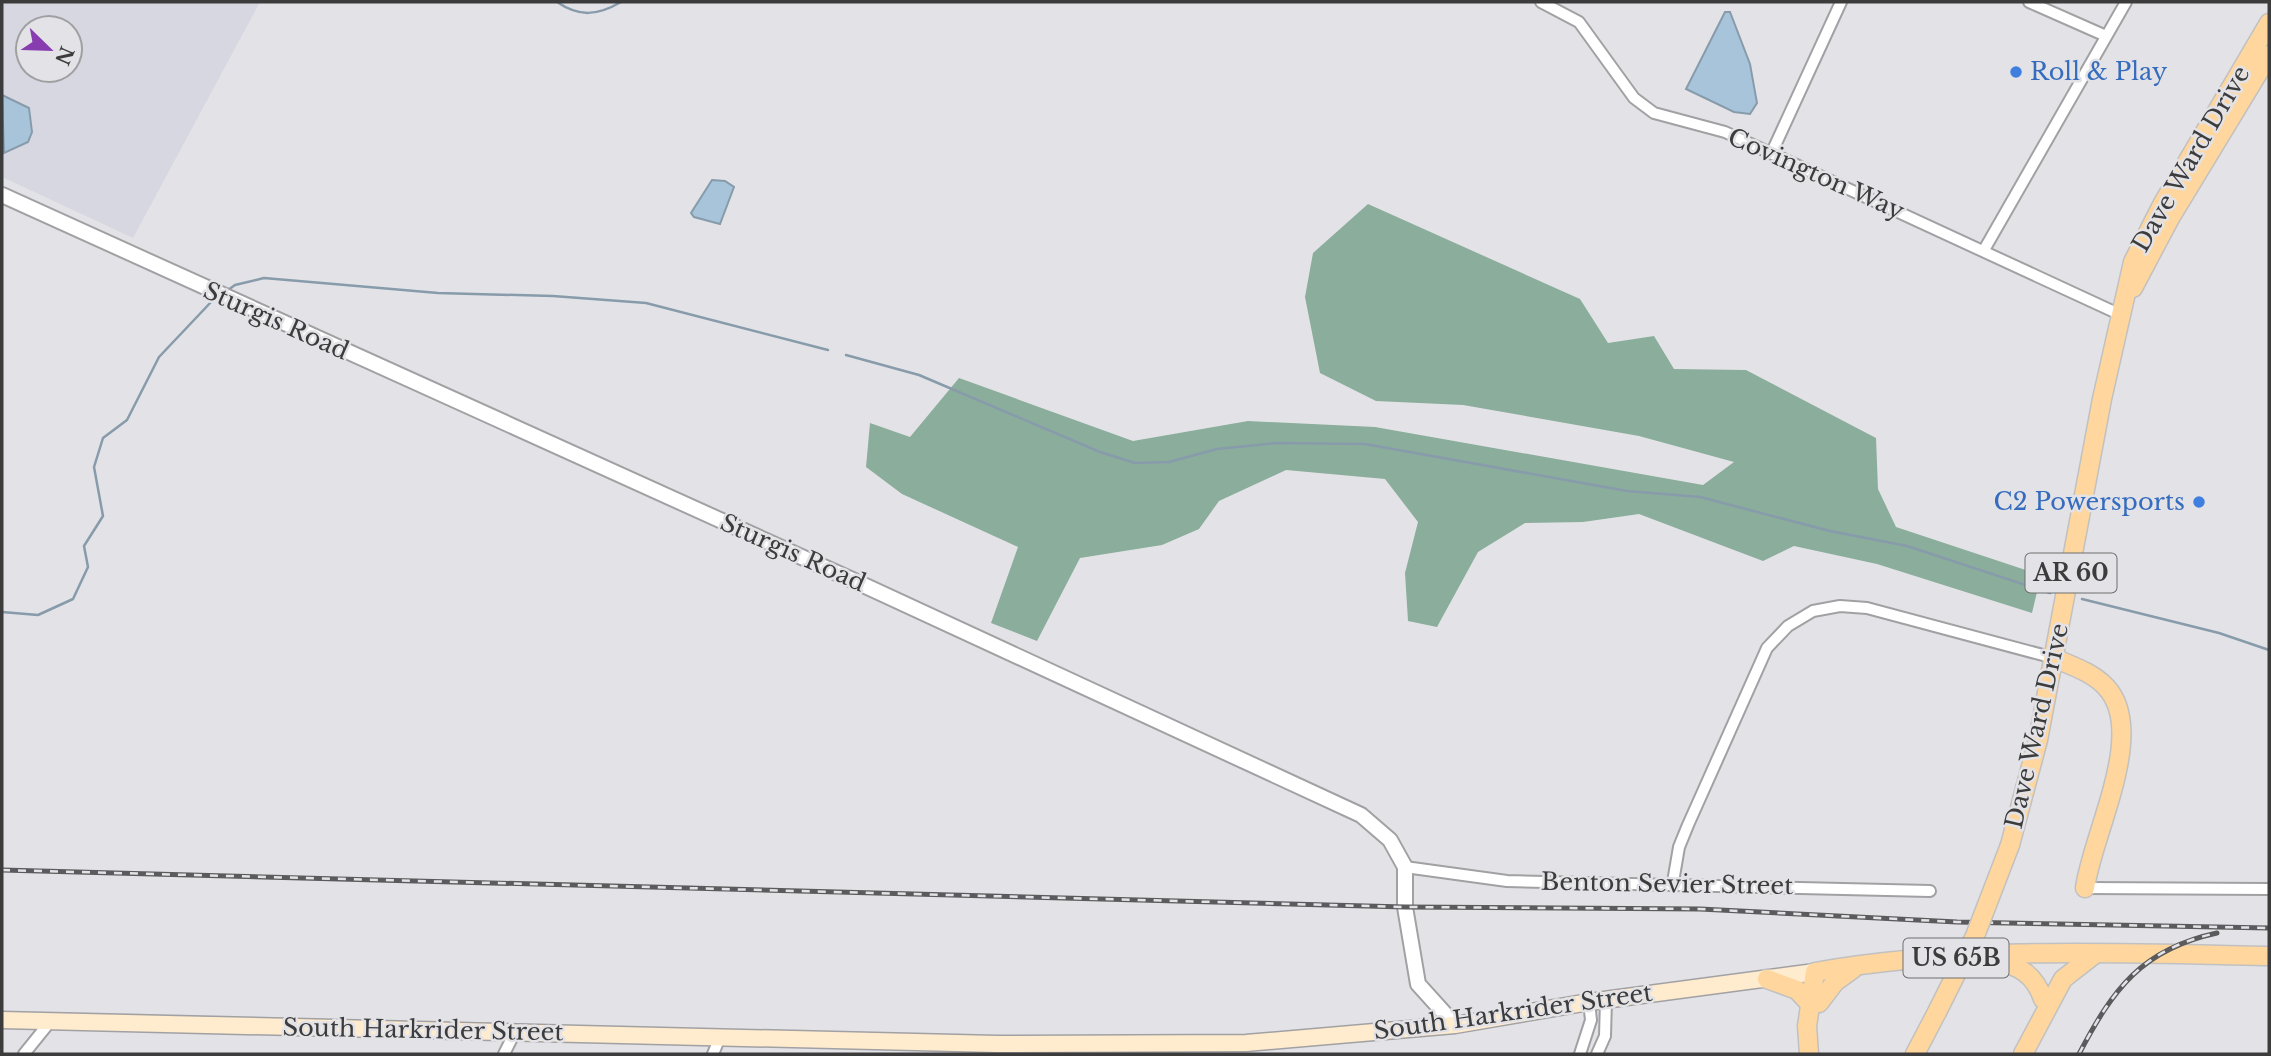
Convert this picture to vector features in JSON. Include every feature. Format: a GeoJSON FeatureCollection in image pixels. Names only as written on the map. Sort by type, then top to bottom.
{"type":"FeatureCollection","features":[{"type":"Feature","properties":{"kind":"main road","name":"Dave Ward Drive"},"geometry":{"type":"LineString","coordinates":[[1915,1054],[1975,936],[2010,845],[2025,796],[2133,262],[2157,215],[2269,23]]}},
{"type":"Feature","properties":{"kind":"main road","name":"Dave Ward Drive"},"geometry":{"type":"LineString","coordinates":[[2123,307],[2170,218],[2269,55]]}},
{"type":"Feature","properties":{"kind":"main road"},"geometry":{"type":"LineString","coordinates":[[2054,658],[2088,672],[2106,688],[2118,707],[2123,736],[2085,888]]}},
{"type":"Feature","properties":{"kind":"main road"},"geometry":{"type":"LineString","coordinates":[[2023,1054],[2063,953]]}},
{"type":"Feature","properties":{"kind":"main road"},"geometry":{"type":"LineString","coordinates":[[2013,1054],[2047,998],[2071,970],[2098,953]]}},
{"type":"Feature","properties":{"kind":"main road","name":"South Harkrider Street"},"geometry":{"type":"LineString","coordinates":[[2,1020],[720,1037],[997,1049],[1246,1042],[1455,1025],[1589,1002],[1857,966],[1985,956],[2098,953]]}},
{"type":"Feature","properties":{"kind":"main road","name":"US 65B"},"geometry":{"type":"LineString","coordinates":[[2098,953],[2269,956]]}},
{"type":"Feature","properties":{"kind":"main road"},"geometry":{"type":"LineString","coordinates":[[1985,956],[2023,969],[2047,998]]}},
{"type":"Feature","properties":{"kind":"main road"},"geometry":{"type":"LineString","coordinates":[[1817,1054],[1815,1003],[1835,982],[1857,966]]}},
{"type":"Feature","properties":{"kind":"main road"},"geometry":{"type":"LineString","coordinates":[[1809,1054],[1819,972]]}},
{"type":"Feature","properties":{"kind":"main road"},"geometry":{"type":"LineString","coordinates":[[1767,979],[1797,990],[1815,1003]]}},
{"type":"Feature","properties":{"kind":"main road"},"geometry":{"type":"LineString","coordinates":[[1908,1054],[1928,1030]]}},
{"type":"Feature","properties":{"kind":"street","name":"Covington Way"},"geometry":{"type":"LineString","coordinates":[[1541,2],[1579,22],[1634,98],[1654,113],[1725,132],[1983,250],[2123,307]]}},
{"type":"Feature","properties":{"kind":"street"},"geometry":{"type":"LineString","coordinates":[[1772,152],[1841,2]]}},
{"type":"Feature","properties":{"kind":"street"},"geometry":{"type":"LineString","coordinates":[[2029,2],[2106,36]]}},
{"type":"Feature","properties":{"kind":"street"},"geometry":{"type":"LineString","coordinates":[[1983,250],[2126,2]]}},
{"type":"Feature","properties":{"kind":"street","name":"Sturgis Road"},"geometry":{"type":"LineString","coordinates":[[2,195],[859,583],[1361,815],[1390,840],[1405,867]]}},
{"type":"Feature","properties":{"kind":"street"},"geometry":{"type":"LineString","coordinates":[[1673,882],[1679,846],[1758,665],[1775,638],[1800,618],[1828,607],[1867,608],[2054,658]]}},
{"type":"Feature","properties":{"kind":"street"},"geometry":{"type":"LineString","coordinates":[[1405,867],[1405,907],[1418,984],[1455,1025]]}},
{"type":"Feature","properties":{"kind":"street","name":"Benton Sevier Street"},"geometry":{"type":"LineString","coordinates":[[1405,867],[1507,881],[1673,882],[1930,891]]}},
{"type":"Feature","properties":{"kind":"street"},"geometry":{"type":"LineString","coordinates":[[2085,888],[2269,889]]}},
{"type":"Feature","properties":{"kind":"street"},"geometry":{"type":"LineString","coordinates":[[1597,1054],[1605,1036],[1606,1000]]}},
{"type":"Feature","properties":{"kind":"street"},"geometry":{"type":"LineString","coordinates":[[1580,1054],[1591,1020],[1589,1002]]}},
{"type":"Feature","properties":{"kind":"street"},"geometry":{"type":"LineString","coordinates":[[24,1054],[49,1023]]}},
{"type":"Feature","properties":{"kind":"street"},"geometry":{"type":"LineString","coordinates":[[505,1054],[514,1032]]}},
{"type":"Feature","properties":{"kind":"street"},"geometry":{"type":"LineString","coordinates":[[713,1054],[720,1037]]}},
{"type":"Feature","properties":{"kind":"shaded area"},"geometry":{"type":"Polygon","coordinates":[[[2,2],[260,2],[133,238],[2,177],[2,2]]]}},
{"type":"Feature","properties":{"kind":"green space"},"geometry":{"type":"Polygon","coordinates":[[[1368,204],[1580,299],[1608,343],[1654,336],[1674,369],[1746,370],[1876,438],[1878,489],[1896,527],[2041,575],[2032,613],[1877,564],[1794,546],[1763,561],[1639,514],[1583,522],[1525,523],[1478,552],[1437,627],[1408,621],[1405,573],[1418,522],[1385,479],[1286,470],[1219,501],[1199,529],[1162,545],[1080,558],[1037,641],[991,623],[1018,547],[902,494],[866,467],[870,423],[910,437],[959,378],[1133,441],[1248,421],[1375,427],[1703,485],[1734,462],[1639,436],[1463,405],[1376,401],[1320,373],[1305,297],[1313,253],[1368,204]]]}},
{"type":"Feature","properties":{"kind":"water"},"geometry":{"type":"Polygon","coordinates":[[[1725,12],[1730,12],[1750,64],[1757,103],[1750,114],[1734,112],[1686,89],[1725,12]]]}},
{"type":"Feature","properties":{"kind":"water"},"geometry":{"type":"Polygon","coordinates":[[[2,95],[29,108],[32,132],[28,142],[4,153],[2,95]]]}},
{"type":"Feature","properties":{"kind":"water"},"geometry":{"type":"Polygon","coordinates":[[[712,180],[725,181],[734,187],[720,224],[694,217],[691,213],[712,180]]]}},
{"type":"Feature","properties":{"kind":"waterway"},"geometry":{"type":"LineString","coordinates":[[557,2],[573,10],[588,13],[604,10],[621,2]]}},
{"type":"Feature","properties":{"kind":"waterway"},"geometry":{"type":"LineString","coordinates":[[228,290],[235,285],[264,278],[438,293],[553,296],[646,303],[828,350]]}},
{"type":"Feature","properties":{"kind":"waterway"},"geometry":{"type":"LineString","coordinates":[[2,612],[38,615],[73,599],[88,567],[84,546],[103,516],[94,467],[103,438],[127,420],[159,357],[212,301]]}},
{"type":"Feature","properties":{"kind":"waterway"},"geometry":{"type":"LineString","coordinates":[[846,355],[919,375],[1100,452],[1135,463],[1169,462],[1217,449],[1276,443],[1365,444],[1627,491],[1700,497],[1830,531],[1907,546],[2050,593]]}},
{"type":"Feature","properties":{"kind":"waterway"},"geometry":{"type":"LineString","coordinates":[[2082,599],[2219,633],[2269,650]]}},
{"type":"Feature","properties":{"kind":"railway"},"geometry":{"type":"LineString","coordinates":[[2,870],[1405,907],[1700,909],[1957,922],[2269,928]]}},
{"type":"Feature","properties":{"kind":"railway"},"geometry":{"type":"LineString","coordinates":[[2079,1054],[2104,1010],[2133,975],[2149,961],[2169,950],[2217,933]]}},
{"type":"Feature","properties":{"kind":"place","name":"Roll & Play"},"geometry":{"type":"Point","coordinates":[2016,72]}},
{"type":"Feature","properties":{"kind":"place","name":"C2 Powersports"},"geometry":{"type":"Point","coordinates":[2199,502]}}]}
